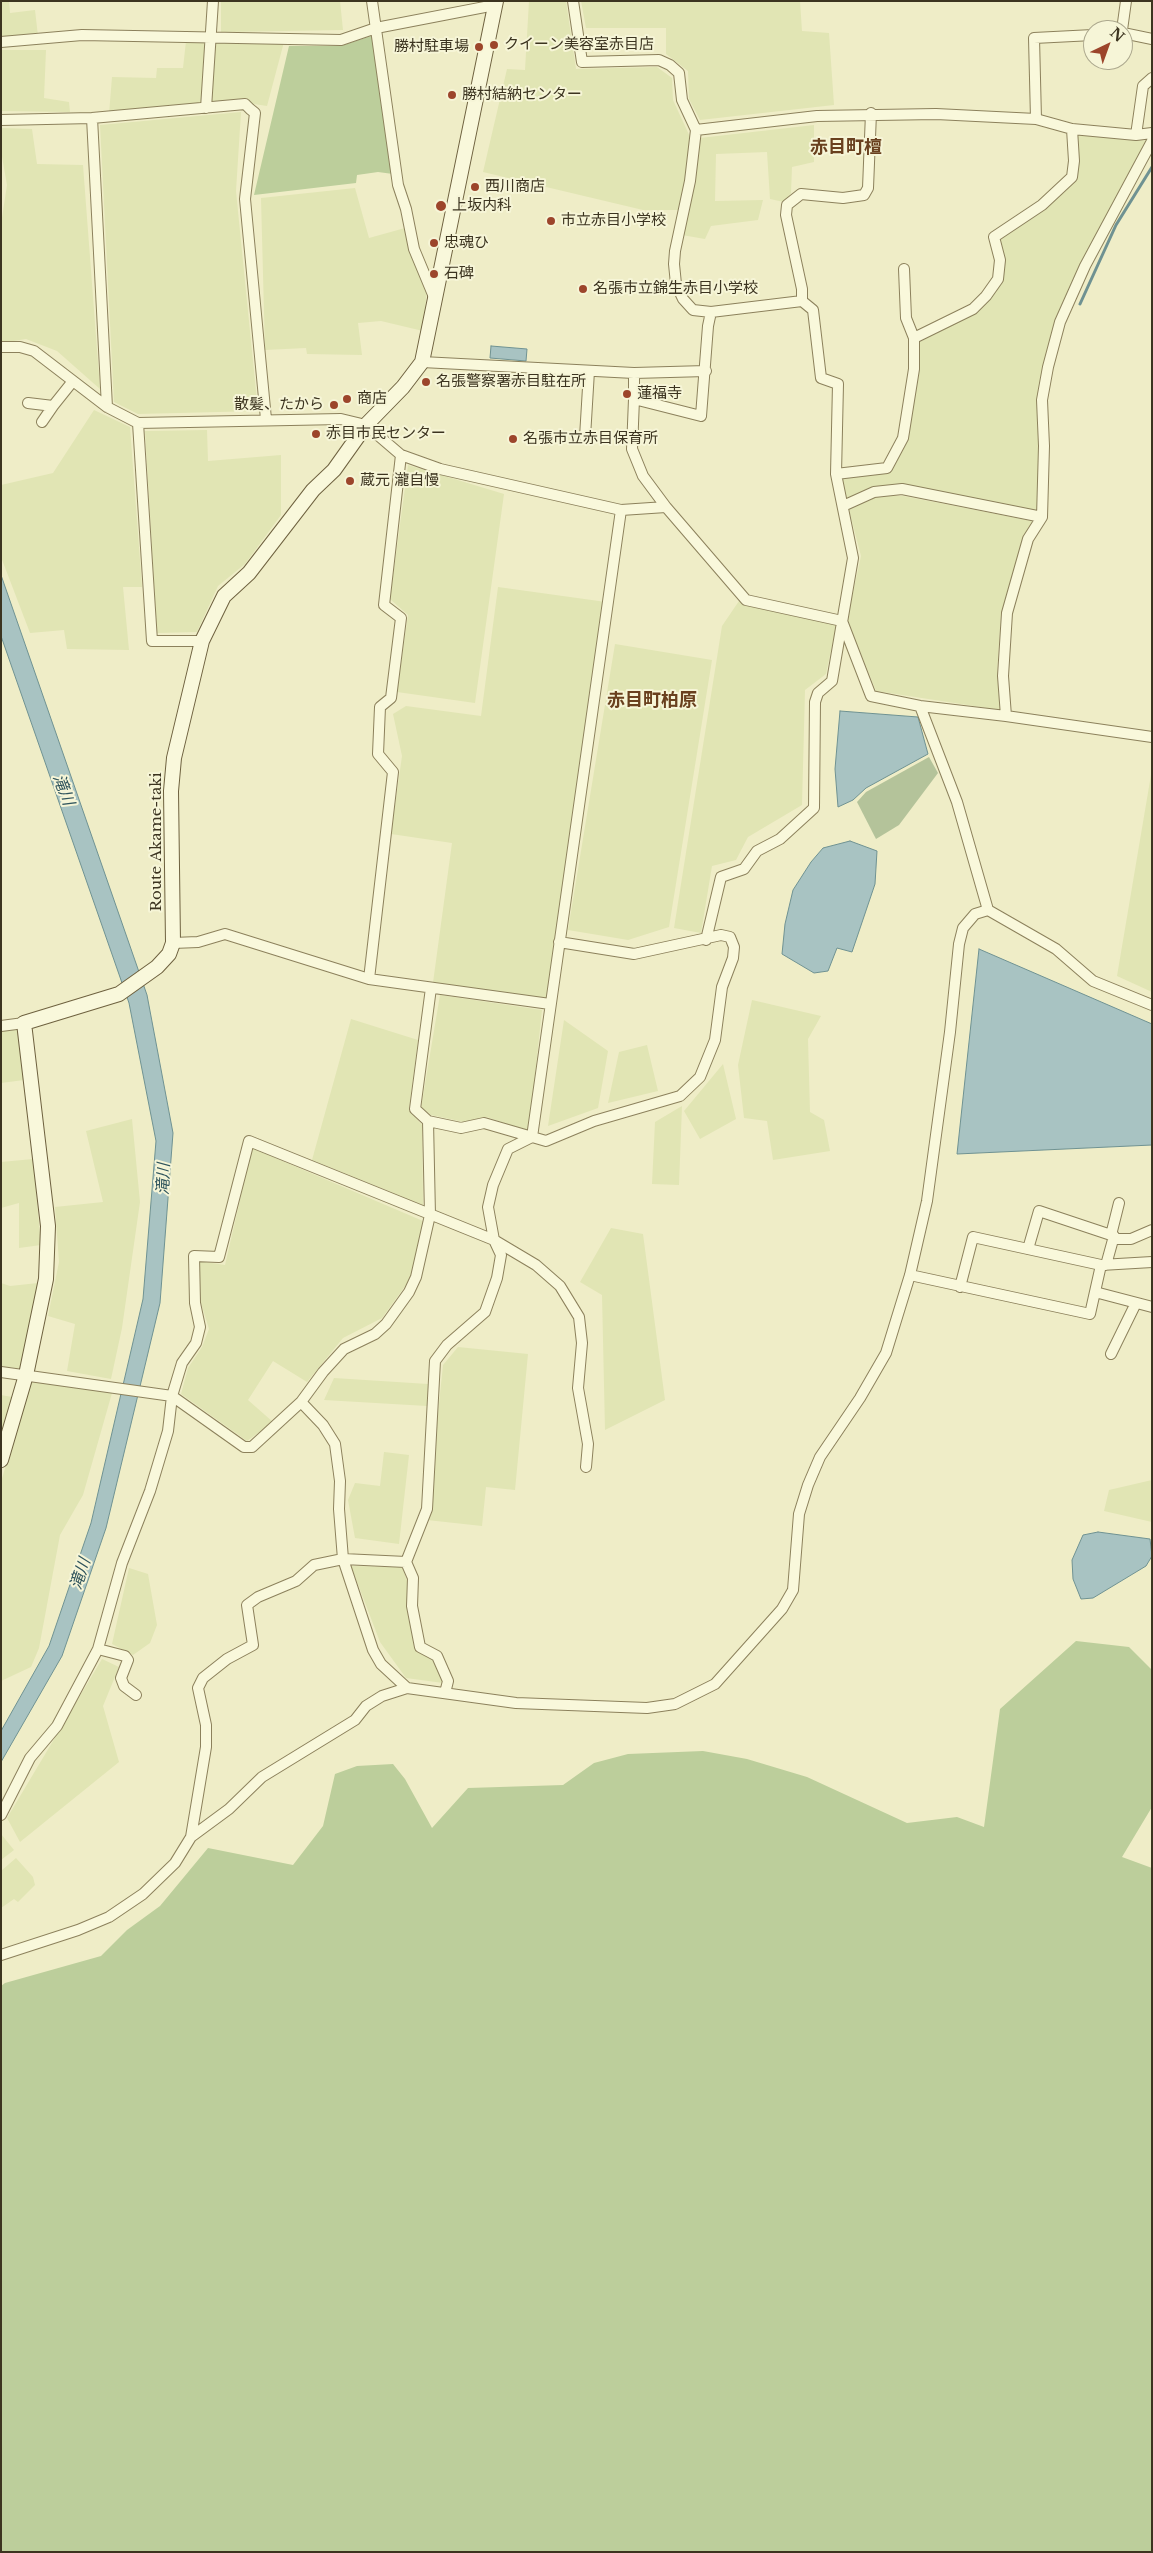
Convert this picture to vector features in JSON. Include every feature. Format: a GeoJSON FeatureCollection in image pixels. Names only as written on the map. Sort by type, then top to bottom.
{"type":"FeatureCollection","features":[{"type":"Feature","properties":{"kind":"main road","name":"Route Akame-taki"},"geometry":{"type":"LineString","coordinates":[[173,943],[172,782],[174,758],[190,681],[202,641],[224,596],[248,572],[313,490],[334,470],[366,425],[403,387],[422,362],[495,3]]}},
{"type":"Feature","properties":{"kind":"main road"},"geometry":{"type":"LineString","coordinates":[[1,1460],[26,1375],[46,1279],[48,1226],[24,1023],[119,994],[157,968],[169,954],[173,943]]}},
{"type":"Feature","properties":{"kind":"street"},"geometry":{"type":"LineString","coordinates":[[206,108],[213,1]]}},
{"type":"Feature","properties":{"kind":"street"},"geometry":{"type":"LineString","coordinates":[[372,1],[398,185],[406,209],[414,249],[434,297]]}},
{"type":"Feature","properties":{"kind":"street"},"geometry":{"type":"LineString","coordinates":[[572,1],[582,62],[659,60],[670,65],[679,73],[682,100],[696,130],[690,181],[674,251],[676,284],[683,299],[693,310],[712,312],[802,301],[813,310],[822,378],[838,384],[836,474],[853,558],[832,681],[818,693],[815,702],[814,808],[780,838],[757,851],[744,869],[721,876],[706,940]]}},
{"type":"Feature","properties":{"kind":"street"},"geometry":{"type":"LineString","coordinates":[[1124,20],[1126,1]]}},
{"type":"Feature","properties":{"kind":"street"},"geometry":{"type":"LineString","coordinates":[[1,42],[82,35],[342,40],[376,28],[495,3]]}},
{"type":"Feature","properties":{"kind":"street"},"geometry":{"type":"LineString","coordinates":[[1133,34],[1152,38]]}},
{"type":"Feature","properties":{"kind":"street"},"geometry":{"type":"LineString","coordinates":[[1036,119],[1034,38],[1083,36]]}},
{"type":"Feature","properties":{"kind":"street"},"geometry":{"type":"LineString","coordinates":[[1136,136],[1143,86],[1152,78]]}},
{"type":"Feature","properties":{"kind":"street"},"geometry":{"type":"LineString","coordinates":[[1,120],[92,118],[245,104],[255,113],[245,199],[266,419]]}},
{"type":"Feature","properties":{"kind":"street"},"geometry":{"type":"LineString","coordinates":[[696,130],[817,116],[871,113],[1036,119],[1072,129],[1136,136],[1152,133]]}},
{"type":"Feature","properties":{"kind":"street"},"geometry":{"type":"LineString","coordinates":[[802,301],[802,289],[786,215],[787,205],[801,194],[842,198],[864,195],[868,188],[871,113]]}},
{"type":"Feature","properties":{"kind":"street"},"geometry":{"type":"LineString","coordinates":[[92,118],[107,407]]}},
{"type":"Feature","properties":{"kind":"street"},"geometry":{"type":"LineString","coordinates":[[914,338],[973,309],[986,296],[998,279],[1000,260],[994,237],[1042,205],[1072,177],[1074,160],[1072,129]]}},
{"type":"Feature","properties":{"kind":"street"},"geometry":{"type":"LineString","coordinates":[[1006,716],[1003,676],[1007,613],[1028,539],[1042,518],[1044,446],[1042,400],[1060,322],[1085,266],[1152,141]]}},
{"type":"Feature","properties":{"kind":"street"},"geometry":{"type":"LineString","coordinates":[[836,474],[887,468],[903,438],[914,368],[914,338],[906,318],[904,269]]}},
{"type":"Feature","properties":{"kind":"street"},"geometry":{"type":"LineString","coordinates":[[634,399],[701,416],[708,326],[712,312]]}},
{"type":"Feature","properties":{"kind":"street"},"geometry":{"type":"LineString","coordinates":[[1,347],[20,347],[34,351],[107,407],[138,424],[189,424],[266,419],[341,419],[366,425],[401,455],[440,469],[621,510],[666,507]]}},
{"type":"Feature","properties":{"kind":"street"},"geometry":{"type":"LineString","coordinates":[[422,362],[634,373],[706,371]]}},
{"type":"Feature","properties":{"kind":"street"},"geometry":{"type":"LineString","coordinates":[[585,437],[589,371]]}},
{"type":"Feature","properties":{"kind":"street"},"geometry":{"type":"LineString","coordinates":[[634,373],[632,449],[643,476],[666,507],[746,600],[842,621]]}},
{"type":"Feature","properties":{"kind":"street"},"geometry":{"type":"LineString","coordinates":[[42,422],[73,381]]}},
{"type":"Feature","properties":{"kind":"street"},"geometry":{"type":"LineString","coordinates":[[28,403],[53,406]]}},
{"type":"Feature","properties":{"kind":"street"},"geometry":{"type":"LineString","coordinates":[[138,424],[152,641],[202,641]]}},
{"type":"Feature","properties":{"kind":"street"},"geometry":{"type":"LineString","coordinates":[[369,979],[393,772],[378,754],[380,707],[391,698],[401,618],[384,605],[401,455]]}},
{"type":"Feature","properties":{"kind":"street"},"geometry":{"type":"LineString","coordinates":[[843,506],[874,492],[902,490],[1042,518]]}},
{"type":"Feature","properties":{"kind":"street"},"geometry":{"type":"LineString","coordinates":[[532,1137],[621,510]]}},
{"type":"Feature","properties":{"kind":"street"},"geometry":{"type":"LineString","coordinates":[[842,621],[871,696],[920,706],[1152,737]]}},
{"type":"Feature","properties":{"kind":"street"},"geometry":{"type":"LineString","coordinates":[[920,706],[957,802],[988,910],[1056,949],[1093,981],[1152,1005]]}},
{"type":"Feature","properties":{"kind":"street"},"geometry":{"type":"LineString","coordinates":[[1,1955],[78,1930],[109,1917],[143,1894],[169,1869],[191,1837],[229,1809],[262,1777],[355,1720],[366,1706],[382,1696],[407,1688],[516,1703],[646,1708],[675,1704],[715,1684],[782,1609],[793,1590],[799,1514],[808,1485],[820,1457],[860,1398],[886,1353],[910,1275],[927,1201],[950,1032],[958,944],[963,928],[975,914],[988,910]]}},
{"type":"Feature","properties":{"kind":"street"},"geometry":{"type":"LineString","coordinates":[[173,943],[198,942],[225,934],[369,979],[550,1004]]}},
{"type":"Feature","properties":{"kind":"street"},"geometry":{"type":"LineString","coordinates":[[432,988],[415,1109],[428,1121],[461,1128],[484,1123],[546,1141],[594,1121],[680,1096],[700,1077],[715,1040],[722,988],[733,958],[734,947],[730,937],[721,936],[634,954],[559,942]]}},
{"type":"Feature","properties":{"kind":"street"},"geometry":{"type":"LineString","coordinates":[[1,1026],[24,1023]]}},
{"type":"Feature","properties":{"kind":"street"},"geometry":{"type":"LineString","coordinates":[[1,1372],[159,1396],[172,1396],[244,1447],[252,1447],[301,1402],[323,1372],[344,1350],[375,1334],[386,1324],[409,1292],[416,1277],[430,1215],[428,1121]]}},
{"type":"Feature","properties":{"kind":"street"},"geometry":{"type":"LineString","coordinates":[[445,1693],[448,1681],[437,1656],[420,1647],[412,1606],[413,1578],[406,1562],[427,1508],[435,1361],[447,1345],[485,1312],[497,1278],[501,1255],[494,1240],[488,1207],[493,1186],[508,1149],[532,1137]]}},
{"type":"Feature","properties":{"kind":"street"},"geometry":{"type":"LineString","coordinates":[[1,1815],[30,1758],[57,1726],[98,1649],[122,1563],[150,1491],[168,1431],[172,1396],[182,1363],[196,1343],[200,1327],[195,1303],[194,1256],[219,1257],[249,1141],[494,1240],[536,1265],[560,1286],[579,1317],[582,1344],[578,1388],[588,1444],[586,1467]]}},
{"type":"Feature","properties":{"kind":"street"},"geometry":{"type":"LineString","coordinates":[[910,1275],[1090,1314],[1112,1237],[1119,1203]]}},
{"type":"Feature","properties":{"kind":"street"},"geometry":{"type":"LineString","coordinates":[[1028,1250],[1039,1211],[1112,1237],[1131,1238],[1152,1230]]}},
{"type":"Feature","properties":{"kind":"street"},"geometry":{"type":"LineString","coordinates":[[960,1287],[973,1237],[1103,1265],[1152,1262]]}},
{"type":"Feature","properties":{"kind":"street"},"geometry":{"type":"LineString","coordinates":[[1095,1292],[1152,1306]]}},
{"type":"Feature","properties":{"kind":"street"},"geometry":{"type":"LineString","coordinates":[[1110,1354],[1136,1303]]}},
{"type":"Feature","properties":{"kind":"street"},"geometry":{"type":"LineString","coordinates":[[301,1402],[323,1425],[335,1444],[340,1481],[339,1509],[343,1559],[373,1650],[381,1664],[407,1688]]}},
{"type":"Feature","properties":{"kind":"street"},"geometry":{"type":"LineString","coordinates":[[191,1837],[206,1747],[206,1725],[198,1688],[203,1678],[227,1658],[252,1645],[247,1606],[258,1597],[296,1581],[314,1565],[343,1559],[406,1562]]}},
{"type":"Feature","properties":{"kind":"street"},"geometry":{"type":"LineString","coordinates":[[98,1649],[125,1656],[128,1660],[120,1678],[124,1686],[136,1696]]}},
{"type":"Feature","properties":{"kind":"green space"},"geometry":{"type":"Polygon","coordinates":[[[1,1],[9,1],[10,13],[35,10],[38,36],[1,36],[1,1]]]}},
{"type":"Feature","properties":{"kind":"green space"},"geometry":{"type":"Polygon","coordinates":[[[221,1],[340,1],[343,30],[221,32],[221,1]]]}},
{"type":"Feature","properties":{"kind":"green space"},"geometry":{"type":"Polygon","coordinates":[[[529,1],[566,1],[576,69],[657,67],[672,78],[673,100],[691,139],[814,125],[814,162],[792,167],[791,193],[784,202],[770,199],[767,152],[716,154],[715,201],[763,200],[758,220],[711,226],[705,239],[676,234],[682,210],[643,210],[483,172],[507,69],[525,70],[529,1]]]}},
{"type":"Feature","properties":{"kind":"green space"},"geometry":{"type":"Polygon","coordinates":[[[581,1],[800,1],[802,31],[829,33],[834,105],[700,120],[689,99],[688,71],[666,54],[666,28],[586,28],[581,1]]]}},
{"type":"Feature","properties":{"kind":"green space"},"geometry":{"type":"Polygon","coordinates":[[[374,35],[393,174],[378,172],[357,175],[356,183],[254,195],[289,46],[341,46],[374,35]]]}},
{"type":"Feature","properties":{"kind":"green space"},"geometry":{"type":"Polygon","coordinates":[[[186,41],[284,42],[267,106],[234,101],[109,114],[112,77],[156,78],[157,68],[183,68],[186,41]]]}},
{"type":"Feature","properties":{"kind":"green space"},"geometry":{"type":"Polygon","coordinates":[[[1,50],[46,50],[44,98],[69,102],[70,112],[1,111],[1,50]]]}},
{"type":"Feature","properties":{"kind":"green space"},"geometry":{"type":"Polygon","coordinates":[[[241,112],[236,191],[258,411],[138,414],[114,402],[100,125],[241,112]]]}},
{"type":"Feature","properties":{"kind":"green space"},"geometry":{"type":"Polygon","coordinates":[[[1,128],[32,129],[37,164],[83,165],[100,389],[57,351],[26,339],[1,343],[1,224],[7,185],[1,151],[1,128]]]}},
{"type":"Feature","properties":{"kind":"green space"},"geometry":{"type":"Polygon","coordinates":[[[1076,132],[1149,141],[1083,265],[1039,400],[1038,512],[903,486],[845,503],[838,476],[889,470],[908,438],[918,340],[991,296],[999,238],[1075,179],[1076,132]]]}},
{"type":"Feature","properties":{"kind":"green space"},"geometry":{"type":"Polygon","coordinates":[[[355,188],[369,238],[405,228],[427,289],[423,331],[381,321],[358,323],[362,355],[307,354],[306,348],[265,350],[261,198],[355,188]]]}},
{"type":"Feature","properties":{"kind":"green space"},"geometry":{"type":"Polygon","coordinates":[[[94,410],[130,427],[142,587],[123,587],[129,650],[67,649],[64,630],[30,633],[1,557],[1,485],[53,473],[94,410]]]}},
{"type":"Feature","properties":{"kind":"green space"},"geometry":{"type":"Polygon","coordinates":[[[207,430],[208,461],[281,455],[281,515],[245,564],[218,586],[197,632],[157,633],[145,431],[207,430]]]}},
{"type":"Feature","properties":{"kind":"green space"},"geometry":{"type":"Polygon","coordinates":[[[408,465],[504,494],[475,703],[397,692],[408,615],[390,599],[408,465]]]}},
{"type":"Feature","properties":{"kind":"green space"},"geometry":{"type":"Polygon","coordinates":[[[876,496],[903,496],[1032,521],[1001,614],[997,672],[1000,710],[876,691],[847,620],[861,556],[849,510],[876,496]]]}},
{"type":"Feature","properties":{"kind":"green space"},"geometry":{"type":"Polygon","coordinates":[[[498,587],[606,602],[553,1006],[432,990],[452,843],[391,834],[402,756],[393,714],[406,706],[481,716],[498,587]]]}},
{"type":"Feature","properties":{"kind":"green space"},"geometry":{"type":"Polygon","coordinates":[[[739,601],[837,622],[826,674],[805,690],[802,805],[748,837],[736,860],[712,866],[701,933],[674,928],[722,626],[739,601]]]}},
{"type":"Feature","properties":{"kind":"green space"},"geometry":{"type":"Polygon","coordinates":[[[615,644],[712,660],[669,927],[628,940],[568,930],[615,644]]]}},
{"type":"Feature","properties":{"kind":"green space"},"geometry":{"type":"Polygon","coordinates":[[[929,757],[938,773],[899,825],[876,839],[857,802],[866,792],[929,757]]]}},
{"type":"Feature","properties":{"kind":"green space"},"geometry":{"type":"Polygon","coordinates":[[[1152,769],[1152,992],[1117,976],[1152,769]]]}},
{"type":"Feature","properties":{"kind":"green space"},"geometry":{"type":"Polygon","coordinates":[[[440,995],[542,1010],[529,1132],[487,1117],[464,1122],[431,1115],[421,1108],[440,995]]]}},
{"type":"Feature","properties":{"kind":"green space"},"geometry":{"type":"Polygon","coordinates":[[[752,1000],[821,1016],[808,1039],[810,1112],[824,1120],[830,1151],[773,1160],[767,1121],[744,1118],[738,1065],[752,1000]]]}},
{"type":"Feature","properties":{"kind":"green space"},"geometry":{"type":"Polygon","coordinates":[[[351,1019],[418,1040],[409,1110],[422,1125],[423,1205],[312,1160],[351,1019]]]}},
{"type":"Feature","properties":{"kind":"green space"},"geometry":{"type":"Polygon","coordinates":[[[564,1020],[608,1051],[598,1108],[548,1126],[564,1020]]]}},
{"type":"Feature","properties":{"kind":"green space"},"geometry":{"type":"Polygon","coordinates":[[[19,1028],[24,1080],[1,1083],[1,1031],[19,1028]]]}},
{"type":"Feature","properties":{"kind":"green space"},"geometry":{"type":"Polygon","coordinates":[[[647,1045],[658,1091],[608,1103],[619,1052],[647,1045]]]}},
{"type":"Feature","properties":{"kind":"green space"},"geometry":{"type":"Polygon","coordinates":[[[723,1064],[736,1119],[700,1139],[684,1111],[723,1064]]]}},
{"type":"Feature","properties":{"kind":"green space"},"geometry":{"type":"Polygon","coordinates":[[[682,1106],[679,1185],[652,1184],[655,1122],[682,1106]]]}},
{"type":"Feature","properties":{"kind":"green space"},"geometry":{"type":"Polygon","coordinates":[[[132,1119],[140,1202],[122,1328],[111,1379],[67,1371],[75,1324],[48,1316],[59,1262],[55,1207],[103,1202],[86,1131],[132,1119]]]}},
{"type":"Feature","properties":{"kind":"green space"},"geometry":{"type":"Polygon","coordinates":[[[252,1148],[423,1221],[411,1278],[382,1318],[343,1338],[307,1382],[273,1361],[248,1400],[273,1422],[247,1441],[181,1394],[188,1368],[202,1347],[209,1329],[200,1300],[199,1261],[225,1265],[252,1148]]]}},
{"type":"Feature","properties":{"kind":"green space"},"geometry":{"type":"Polygon","coordinates":[[[33,1159],[41,1245],[19,1248],[19,1203],[1,1208],[1,1162],[33,1159]]]}},
{"type":"Feature","properties":{"kind":"green space"},"geometry":{"type":"Polygon","coordinates":[[[611,1228],[643,1234],[665,1400],[605,1430],[602,1295],[580,1282],[611,1228]]]}},
{"type":"Feature","properties":{"kind":"green space"},"geometry":{"type":"Polygon","coordinates":[[[1,1283],[10,1286],[38,1283],[21,1369],[1,1366],[1,1283]]]}},
{"type":"Feature","properties":{"kind":"green space"},"geometry":{"type":"Polygon","coordinates":[[[458,1347],[528,1354],[515,1490],[486,1487],[482,1526],[427,1520],[443,1365],[458,1347]]]}},
{"type":"Feature","properties":{"kind":"green space"},"geometry":{"type":"Polygon","coordinates":[[[334,1378],[428,1384],[427,1406],[324,1400],[334,1378]]]}},
{"type":"Feature","properties":{"kind":"green space"},"geometry":{"type":"Polygon","coordinates":[[[31,1380],[112,1393],[83,1495],[60,1535],[39,1648],[31,1667],[1,1681],[1,1482],[31,1380]]]}},
{"type":"Feature","properties":{"kind":"green space"},"geometry":{"type":"Polygon","coordinates":[[[1,1395],[12,1397],[1,1432],[1,1395]]]}},
{"type":"Feature","properties":{"kind":"green space"},"geometry":{"type":"Polygon","coordinates":[[[384,1452],[409,1455],[399,1544],[355,1538],[348,1500],[355,1483],[380,1486],[384,1452]]]}},
{"type":"Feature","properties":{"kind":"green space"},"geometry":{"type":"Polygon","coordinates":[[[1152,1480],[1152,1522],[1104,1511],[1109,1490],[1152,1480]]]}},
{"type":"Feature","properties":{"kind":"green space"},"geometry":{"type":"Polygon","coordinates":[[[351,1566],[402,1567],[409,1586],[417,1647],[434,1658],[443,1683],[406,1678],[380,1642],[351,1566]]]}},
{"type":"Feature","properties":{"kind":"green space"},"geometry":{"type":"Polygon","coordinates":[[[129,1568],[148,1574],[157,1625],[150,1643],[133,1655],[112,1644],[129,1568]]]}},
{"type":"Feature","properties":{"kind":"green space"},"geometry":{"type":"Polygon","coordinates":[[[1076,1641],[1129,1647],[1152,1670],[1152,1807],[1122,1857],[1152,1868],[1152,2552],[1,2552],[1,1986],[5,1983],[101,1956],[127,1930],[160,1906],[208,1848],[293,1865],[323,1826],[335,1774],[357,1766],[393,1764],[405,1779],[432,1828],[468,1788],[563,1785],[594,1763],[628,1754],[703,1751],[747,1759],[807,1777],[907,1823],[957,1817],[984,1827],[1000,1709],[1076,1641]]]}},
{"type":"Feature","properties":{"kind":"green space"},"geometry":{"type":"Polygon","coordinates":[[[102,1659],[119,1667],[103,1706],[119,1762],[20,1842],[7,1818],[102,1659]]]}},
{"type":"Feature","properties":{"kind":"green space"},"geometry":{"type":"Polygon","coordinates":[[[1,1834],[14,1850],[1,1860],[1,1834]]]}},
{"type":"Feature","properties":{"kind":"green space"},"geometry":{"type":"Polygon","coordinates":[[[16,1858],[33,1877],[35,1885],[18,1902],[14,1899],[1,1908],[1,1871],[16,1858]]]}},
{"type":"Feature","properties":{"kind":"water"},"geometry":{"type":"Polygon","coordinates":[[[491,346],[527,349],[526,361],[490,358],[491,346]]]}},
{"type":"Feature","properties":{"kind":"water","name":"滝川"},"geometry":{"type":"Polygon","coordinates":[[[1,575],[147,995],[173,1133],[160,1303],[106,1528],[62,1656],[1,1762],[1,1731],[49,1646],[91,1523],[143,1299],[156,1141],[129,1003],[1,636],[1,575]]]}},
{"type":"Feature","properties":{"kind":"water"},"geometry":{"type":"Polygon","coordinates":[[[840,711],[918,717],[928,754],[866,788],[853,800],[838,807],[835,769],[840,711]]]}},
{"type":"Feature","properties":{"kind":"water"},"geometry":{"type":"Polygon","coordinates":[[[850,841],[877,851],[875,884],[852,952],[837,948],[828,971],[814,973],[782,954],[785,924],[793,890],[811,862],[823,848],[850,841]]]}},
{"type":"Feature","properties":{"kind":"water"},"geometry":{"type":"Polygon","coordinates":[[[979,949],[1152,1024],[1152,1145],[957,1154],[979,949]]]}},
{"type":"Feature","properties":{"kind":"water"},"geometry":{"type":"Polygon","coordinates":[[[1098,1532],[1150,1539],[1152,1556],[1146,1566],[1093,1598],[1081,1599],[1073,1579],[1072,1560],[1083,1535],[1098,1532]]]}},
{"type":"Feature","properties":{"kind":"waterway"},"geometry":{"type":"LineString","coordinates":[[1080,304],[1116,225],[1152,167]]}},
{"type":"Feature","properties":{"kind":"place","name":"クイーン美容室赤目店"},"geometry":{"type":"Point","coordinates":[494,45]}},
{"type":"Feature","properties":{"kind":"place","name":"勝村駐車場"},"geometry":{"type":"Point","coordinates":[479,47]}},
{"type":"Feature","properties":{"kind":"place","name":"勝村結納センター"},"geometry":{"type":"Point","coordinates":[452,95]}},
{"type":"Feature","properties":{"kind":"place","name":"西川商店"},"geometry":{"type":"Point","coordinates":[475,187]}},
{"type":"Feature","properties":{"kind":"place","name":"上坂内科"},"geometry":{"type":"Point","coordinates":[441,206]}},
{"type":"Feature","properties":{"kind":"place","name":"市立赤目小学校"},"geometry":{"type":"Point","coordinates":[551,221]}},
{"type":"Feature","properties":{"kind":"place","name":"忠魂ひ"},"geometry":{"type":"Point","coordinates":[434,243]}},
{"type":"Feature","properties":{"kind":"place","name":"石碑"},"geometry":{"type":"Point","coordinates":[434,274]}},
{"type":"Feature","properties":{"kind":"place","name":"名張市立錦生赤目小学校"},"geometry":{"type":"Point","coordinates":[583,289]}},
{"type":"Feature","properties":{"kind":"place","name":"名張警察署赤目駐在所"},"geometry":{"type":"Point","coordinates":[426,382]}},
{"type":"Feature","properties":{"kind":"place","name":"蓮福寺"},"geometry":{"type":"Point","coordinates":[627,394]}},
{"type":"Feature","properties":{"kind":"place","name":"商店"},"geometry":{"type":"Point","coordinates":[347,399]}},
{"type":"Feature","properties":{"kind":"place","name":"散髪、たから"},"geometry":{"type":"Point","coordinates":[334,405]}},
{"type":"Feature","properties":{"kind":"place","name":"赤目市民センター"},"geometry":{"type":"Point","coordinates":[316,434]}},
{"type":"Feature","properties":{"kind":"place","name":"名張市立赤目保育所"},"geometry":{"type":"Point","coordinates":[513,439]}},
{"type":"Feature","properties":{"kind":"place","name":"蔵元 瀧自慢"},"geometry":{"type":"Point","coordinates":[350,481]}},
{"type":"Feature","properties":{"kind":"district","name":"赤目町檀"},"geometry":{"type":"Point","coordinates":[846,148]}},
{"type":"Feature","properties":{"kind":"district","name":"赤目町柏原"},"geometry":{"type":"Point","coordinates":[652,701]}}]}
